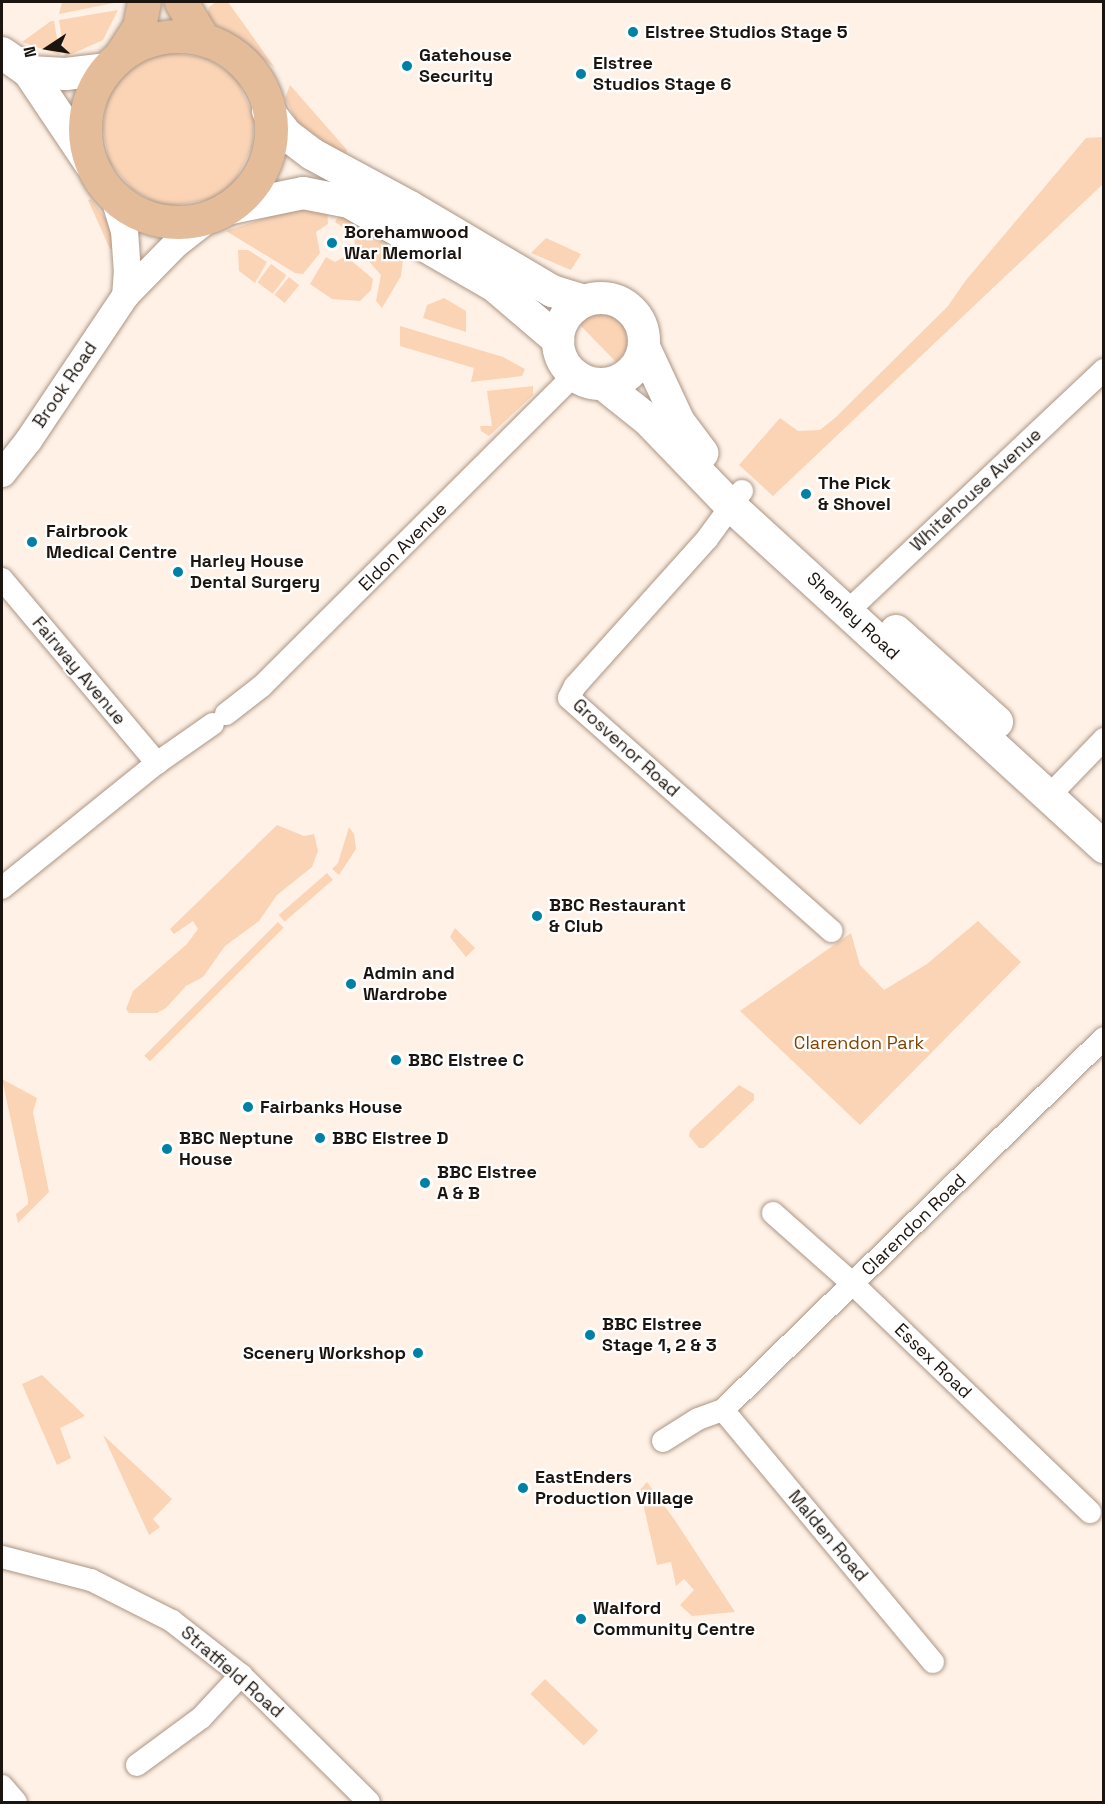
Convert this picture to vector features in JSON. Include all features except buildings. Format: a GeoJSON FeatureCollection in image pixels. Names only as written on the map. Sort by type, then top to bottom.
{"type":"FeatureCollection","features":[{"type":"Feature","properties":{"kind":"main road"},"geometry":{"type":"LineString","coordinates":[[90,163],[84,138],[86,112],[114,61],[139,27],[144,2]]}},
{"type":"Feature","properties":{"kind":"main road"},"geometry":{"type":"LineString","coordinates":[[181,2],[201,35]]}},
{"type":"Feature","properties":{"kind":"main road"},"geometry":{"type":"LineString","coordinates":[[30,72],[66,74],[114,61],[143,42],[167,36],[201,35],[218,43],[250,69],[262,90],[271,135],[267,158],[256,180],[217,214]]}},
{"type":"Feature","properties":{"kind":"main road"},"geometry":{"type":"LineString","coordinates":[[2,53],[30,72],[114,198],[148,218],[168,222],[217,214],[303,194],[349,202],[496,287],[558,340]]}},
{"type":"Feature","properties":{"kind":"main road"},"geometry":{"type":"LineString","coordinates":[[268,111],[287,135],[312,154],[410,207],[552,291],[584,301]]}},
{"type":"Feature","properties":{"kind":"main road"},"geometry":{"type":"LineString","coordinates":[[604,297],[624,304],[639,319],[644,347],[630,373],[589,379],[562,359],[558,340],[566,315],[584,301],[604,297]]}},
{"type":"Feature","properties":{"kind":"main road","name":"Shenley Road"},"geometry":{"type":"LineString","coordinates":[[644,347],[679,422],[736,498]]}},
{"type":"Feature","properties":{"kind":"main road","name":"Shenley Road"},"geometry":{"type":"LineString","coordinates":[[589,379],[647,419],[854,604],[942,701],[1104,824]]}},
{"type":"Feature","properties":{"kind":"main road","name":"Shenley Road"},"geometry":{"type":"LineString","coordinates":[[1056,788],[1104,847]]}},
{"type":"Feature","properties":{"kind":"street","name":"Brook Road"},"geometry":{"type":"LineString","coordinates":[[114,198],[124,230],[128,269],[125,295]]}},
{"type":"Feature","properties":{"kind":"street","name":"Brook Road"},"geometry":{"type":"LineString","coordinates":[[2,473],[28,440],[125,295],[176,243],[217,214]]}},
{"type":"Feature","properties":{"kind":"street","name":"Whitehouse Avenue"},"geometry":{"type":"LineString","coordinates":[[854,604],[1104,370]]}},
{"type":"Feature","properties":{"kind":"street","name":"Eldon Avenue"},"geometry":{"type":"LineString","coordinates":[[2,888],[157,763],[262,686],[589,379]]}},
{"type":"Feature","properties":{"kind":"street","name":"Grosvenor Road"},"geometry":{"type":"LineString","coordinates":[[736,498],[707,539],[575,686],[569,698],[831,931]]}},
{"type":"Feature","properties":{"kind":"street","name":"Fairway Avenue"},"geometry":{"type":"LineString","coordinates":[[2,579],[157,763]]}},
{"type":"Feature","properties":{"kind":"street"},"geometry":{"type":"LineString","coordinates":[[1056,788],[1104,740]]}},
{"type":"Feature","properties":{"kind":"street","name":"Clarendon Road"},"geometry":{"type":"LineString","coordinates":[[723,1410],[1104,1038]]}},
{"type":"Feature","properties":{"kind":"street","name":"Essex Road"},"geometry":{"type":"LineString","coordinates":[[773,1213],[853,1284],[1090,1512]]}},
{"type":"Feature","properties":{"kind":"street"},"geometry":{"type":"LineString","coordinates":[[663,1441],[698,1419],[723,1410]]}},
{"type":"Feature","properties":{"kind":"street","name":"Malden Road"},"geometry":{"type":"LineString","coordinates":[[723,1410],[933,1662]]}},
{"type":"Feature","properties":{"kind":"street","name":"Stratfield Road"},"geometry":{"type":"LineString","coordinates":[[2,1557],[91,1580],[138,1602],[202,1642],[241,1675],[369,1803]]}},
{"type":"Feature","properties":{"kind":"street"},"geometry":{"type":"LineString","coordinates":[[137,1765],[201,1718],[241,1675]]}},
{"type":"Feature","properties":{"kind":"street"},"geometry":{"type":"LineString","coordinates":[[2,1786],[15,1803]]}},
{"type":"Feature","properties":{"kind":"green space"},"geometry":{"type":"Polygon","coordinates":[[[62,2],[119,2],[59,14],[62,2]]]}},
{"type":"Feature","properties":{"kind":"green space"},"geometry":{"type":"Polygon","coordinates":[[[216,2],[228,2],[275,68],[207,18],[209,7],[216,2]]]}},
{"type":"Feature","properties":{"kind":"green space"},"geometry":{"type":"Polygon","coordinates":[[[118,10],[103,40],[65,57],[59,20],[118,10]]]}},
{"type":"Feature","properties":{"kind":"green space"},"geometry":{"type":"Polygon","coordinates":[[[51,21],[54,21],[60,55],[22,42],[51,21]]]}},
{"type":"Feature","properties":{"kind":"green space"},"geometry":{"type":"Polygon","coordinates":[[[167,52],[206,58],[236,77],[254,117],[252,147],[234,183],[213,199],[163,207],[133,190],[109,162],[103,128],[108,93],[128,66],[167,52]]]}},
{"type":"Feature","properties":{"kind":"green space"},"geometry":{"type":"Polygon","coordinates":[[[290,85],[347,150],[345,157],[297,122],[285,98],[290,85]]]}},
{"type":"Feature","properties":{"kind":"green space"},"geometry":{"type":"Polygon","coordinates":[[[1103,137],[1103,184],[773,496],[739,465],[780,418],[798,431],[820,430],[836,417],[948,306],[966,280],[1086,138],[1103,137]]]}},
{"type":"Feature","properties":{"kind":"green space"},"geometry":{"type":"Polygon","coordinates":[[[91,199],[110,224],[117,250],[110,249],[88,200],[91,199]]]}},
{"type":"Feature","properties":{"kind":"green space"},"geometry":{"type":"Polygon","coordinates":[[[296,208],[327,210],[328,224],[316,232],[320,253],[303,274],[295,273],[226,231],[296,208]]]}},
{"type":"Feature","properties":{"kind":"green space"},"geometry":{"type":"Polygon","coordinates":[[[341,212],[404,252],[401,276],[382,308],[376,301],[381,275],[355,246],[354,235],[335,222],[341,212]]]}},
{"type":"Feature","properties":{"kind":"green space"},"geometry":{"type":"Polygon","coordinates":[[[546,238],[581,254],[571,270],[531,253],[546,238]]]}},
{"type":"Feature","properties":{"kind":"green space"},"geometry":{"type":"Polygon","coordinates":[[[238,250],[248,250],[267,262],[255,283],[239,271],[238,250]]]}},
{"type":"Feature","properties":{"kind":"green space"},"geometry":{"type":"Polygon","coordinates":[[[346,256],[373,279],[371,290],[360,301],[332,299],[310,284],[326,257],[335,262],[346,256]]]}},
{"type":"Feature","properties":{"kind":"green space"},"geometry":{"type":"Polygon","coordinates":[[[271,264],[286,275],[273,294],[257,283],[271,264]]]}},
{"type":"Feature","properties":{"kind":"green space"},"geometry":{"type":"Polygon","coordinates":[[[289,277],[299,285],[285,303],[275,295],[289,277]]]}},
{"type":"Feature","properties":{"kind":"green space"},"geometry":{"type":"Polygon","coordinates":[[[444,298],[466,311],[466,332],[423,318],[427,305],[444,298]]]}},
{"type":"Feature","properties":{"kind":"green space"},"geometry":{"type":"Polygon","coordinates":[[[596,312],[607,312],[625,327],[628,347],[617,363],[579,324],[596,312]]]}},
{"type":"Feature","properties":{"kind":"green space"},"geometry":{"type":"Polygon","coordinates":[[[400,326],[503,357],[525,369],[522,376],[471,382],[474,368],[400,346],[400,326]]]}},
{"type":"Feature","properties":{"kind":"green space"},"geometry":{"type":"Polygon","coordinates":[[[533,386],[533,395],[489,436],[481,431],[480,426],[492,426],[487,391],[533,386]]]}},
{"type":"Feature","properties":{"kind":"green space"},"geometry":{"type":"Polygon","coordinates":[[[277,825],[304,836],[314,834],[318,851],[312,867],[277,895],[259,921],[225,946],[203,977],[186,986],[166,1008],[157,1013],[129,1013],[126,1009],[133,991],[187,944],[198,929],[193,921],[174,934],[170,929],[277,825]]]}},
{"type":"Feature","properties":{"kind":"green space"},"geometry":{"type":"Polygon","coordinates":[[[349,827],[354,834],[356,849],[339,875],[332,869],[338,863],[349,827]]]}},
{"type":"Feature","properties":{"kind":"green space"},"geometry":{"type":"Polygon","coordinates":[[[327,873],[333,880],[285,922],[279,915],[327,873]]]}},
{"type":"Feature","properties":{"kind":"green space","name":"Clarendon Park"},"geometry":{"type":"Polygon","coordinates":[[[978,921],[1021,962],[860,1125],[740,1011],[851,933],[860,965],[884,990],[927,964],[978,921]]]}},
{"type":"Feature","properties":{"kind":"green space"},"geometry":{"type":"Polygon","coordinates":[[[278,922],[284,928],[150,1061],[144,1056],[278,922]]]}},
{"type":"Feature","properties":{"kind":"green space"},"geometry":{"type":"Polygon","coordinates":[[[455,928],[475,948],[466,957],[450,937],[455,928]]]}},
{"type":"Feature","properties":{"kind":"green space"},"geometry":{"type":"Polygon","coordinates":[[[2,1079],[37,1098],[33,1112],[49,1192],[18,1223],[16,1214],[28,1204],[28,1199],[2,1079]]]}},
{"type":"Feature","properties":{"kind":"green space"},"geometry":{"type":"Polygon","coordinates":[[[739,1085],[754,1094],[754,1100],[704,1148],[699,1148],[689,1136],[690,1131],[739,1085]]]}},
{"type":"Feature","properties":{"kind":"green space"},"geometry":{"type":"Polygon","coordinates":[[[42,1375],[85,1416],[60,1428],[71,1458],[57,1465],[22,1384],[42,1375]]]}},
{"type":"Feature","properties":{"kind":"green space"},"geometry":{"type":"Polygon","coordinates":[[[103,1435],[172,1499],[153,1519],[160,1527],[149,1535],[103,1435]]]}},
{"type":"Feature","properties":{"kind":"green space"},"geometry":{"type":"Polygon","coordinates":[[[647,1482],[735,1612],[692,1616],[680,1605],[694,1590],[684,1579],[676,1586],[671,1562],[657,1565],[640,1490],[647,1482]]]}},
{"type":"Feature","properties":{"kind":"green space"},"geometry":{"type":"Polygon","coordinates":[[[545,1679],[598,1730],[584,1746],[530,1694],[545,1679]]]}},
{"type":"Feature","properties":{"kind":"place","name":"Elstree Studios Stage 5"},"geometry":{"type":"Point","coordinates":[633,32]}},
{"type":"Feature","properties":{"kind":"place","name":"Gatehouse Security"},"geometry":{"type":"Point","coordinates":[407,66]}},
{"type":"Feature","properties":{"kind":"place","name":"Elstree Studios Stage 6"},"geometry":{"type":"Point","coordinates":[581,74]}},
{"type":"Feature","properties":{"kind":"place","name":"Borehamwood War Memorial"},"geometry":{"type":"Point","coordinates":[332,243]}},
{"type":"Feature","properties":{"kind":"place","name":"The Pick & Shovel"},"geometry":{"type":"Point","coordinates":[806,494]}},
{"type":"Feature","properties":{"kind":"place","name":"Fairbrook Medical Centre"},"geometry":{"type":"Point","coordinates":[32,542]}},
{"type":"Feature","properties":{"kind":"place","name":"Harley House Dental Surgery"},"geometry":{"type":"Point","coordinates":[178,572]}},
{"type":"Feature","properties":{"kind":"place","name":"BBC Restaurant & Club"},"geometry":{"type":"Point","coordinates":[537,916]}},
{"type":"Feature","properties":{"kind":"place","name":"Admin and Wardrobe"},"geometry":{"type":"Point","coordinates":[351,984]}},
{"type":"Feature","properties":{"kind":"place","name":"BBC Elstree C"},"geometry":{"type":"Point","coordinates":[396,1060]}},
{"type":"Feature","properties":{"kind":"place","name":"Fairbanks House"},"geometry":{"type":"Point","coordinates":[248,1107]}},
{"type":"Feature","properties":{"kind":"place","name":"BBC Elstree D"},"geometry":{"type":"Point","coordinates":[320,1138]}},
{"type":"Feature","properties":{"kind":"place","name":"BBC Neptune House"},"geometry":{"type":"Point","coordinates":[167,1149]}},
{"type":"Feature","properties":{"kind":"place","name":"BBC Elstree A & B"},"geometry":{"type":"Point","coordinates":[425,1183]}},
{"type":"Feature","properties":{"kind":"place","name":"BBC Elstree Stage 1, 2 & 3"},"geometry":{"type":"Point","coordinates":[590,1335]}},
{"type":"Feature","properties":{"kind":"place","name":"Scenery Workshop"},"geometry":{"type":"Point","coordinates":[418,1353]}},
{"type":"Feature","properties":{"kind":"place","name":"EastEnders Production Village"},"geometry":{"type":"Point","coordinates":[523,1488]}},
{"type":"Feature","properties":{"kind":"place","name":"Walford Community Centre"},"geometry":{"type":"Point","coordinates":[581,1619]}}]}
